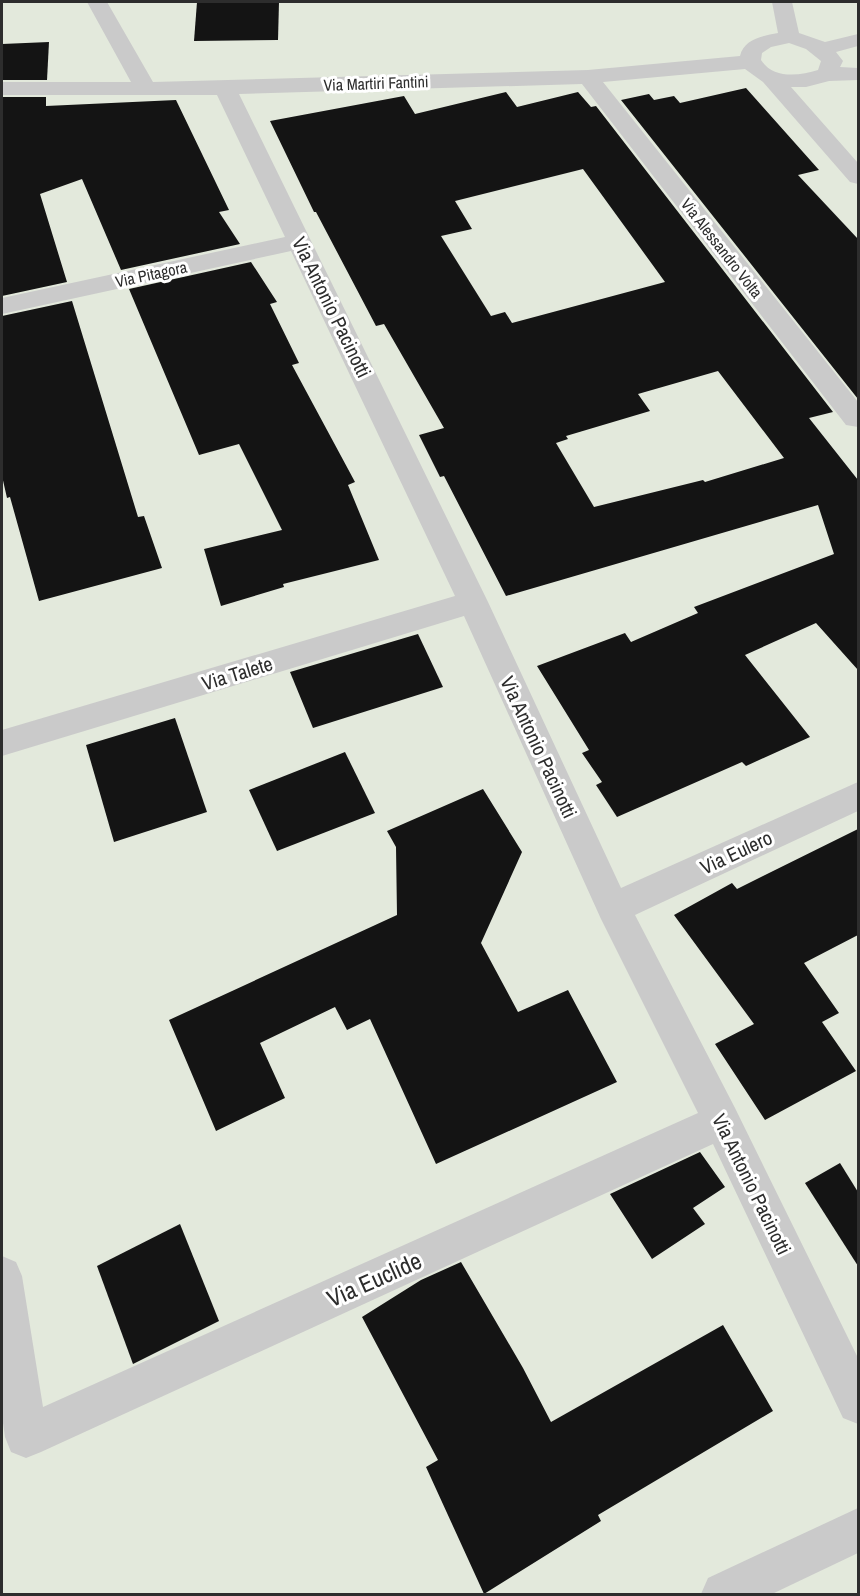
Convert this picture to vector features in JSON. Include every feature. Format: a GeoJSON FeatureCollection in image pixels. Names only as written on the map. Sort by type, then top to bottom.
{"type":"FeatureCollection","features":[{"type":"Feature","properties":{"kind":"street"},"geometry":{"type":"LineString","coordinates":[[97,2],[146,89]]}},
{"type":"Feature","properties":{"kind":"street"},"geometry":{"type":"LineString","coordinates":[[782,2],[789,37]]}},
{"type":"Feature","properties":{"kind":"street"},"geometry":{"type":"LineString","coordinates":[[827,74],[832,61],[824,49],[808,41],[789,37],[767,39],[753,47],[748,56],[758,72],[773,80],[790,83],[811,82],[827,74],[858,74]]}},
{"type":"Feature","properties":{"kind":"street"},"geometry":{"type":"LineString","coordinates":[[824,49],[858,40]]}},
{"type":"Feature","properties":{"kind":"street","name":"Via Martiri Fantini"},"geometry":{"type":"LineString","coordinates":[[2,89],[225,88],[588,77],[750,62]]}},
{"type":"Feature","properties":{"kind":"street","name":"Via Alessandro Volta"},"geometry":{"type":"LineString","coordinates":[[588,77],[856,418]]}},
{"type":"Feature","properties":{"kind":"street"},"geometry":{"type":"LineString","coordinates":[[773,80],[858,177]]}},
{"type":"Feature","properties":{"kind":"street","name":"Via Antonio Pacinotti"},"geometry":{"type":"LineString","coordinates":[[225,88],[473,602],[613,908],[722,1122],[858,1403]]}},
{"type":"Feature","properties":{"kind":"street","name":"Via Pitagora"},"geometry":{"type":"LineString","coordinates":[[2,306],[300,241]]}},
{"type":"Feature","properties":{"kind":"street","name":"Via Talete"},"geometry":{"type":"LineString","coordinates":[[2,743],[473,602]]}},
{"type":"Feature","properties":{"kind":"street","name":"Via Eulero"},"geometry":{"type":"LineString","coordinates":[[613,908],[858,796]]}},
{"type":"Feature","properties":{"kind":"street","name":"Via Euclide"},"geometry":{"type":"LineString","coordinates":[[2,1276],[26,1437],[722,1122]]}},
{"type":"Feature","properties":{"kind":"street"},"geometry":{"type":"LineString","coordinates":[[724,1594],[858,1530]]}},
{"type":"Feature","properties":{"kind":"shaded area"},"geometry":{"type":"Polygon","coordinates":[[[2,2],[858,2],[858,1594],[2,1594],[2,2]]]}},
{"type":"Feature","properties":{"kind":"building"},"geometry":{"type":"Polygon","coordinates":[[[197,2],[279,2],[278,40],[194,41],[197,2]]]}},
{"type":"Feature","properties":{"kind":"building"},"geometry":{"type":"Polygon","coordinates":[[[49,42],[47,80],[2,80],[2,44],[49,42]]]}},
{"type":"Feature","properties":{"kind":"building"},"geometry":{"type":"Polygon","coordinates":[[[746,88],[819,170],[798,175],[858,239],[858,399],[621,100],[649,94],[654,100],[674,96],[680,103],[746,88]]]}},
{"type":"Feature","properties":{"kind":"building"},"geometry":{"type":"Polygon","coordinates":[[[506,92],[517,107],[578,92],[591,107],[596,106],[833,412],[809,418],[858,480],[858,670],[816,623],[745,655],[810,737],[746,766],[742,762],[617,817],[596,785],[602,782],[582,753],[589,750],[537,666],[625,633],[631,642],[698,613],[694,607],[834,554],[818,505],[506,596],[444,476],[440,477],[419,435],[444,428],[384,324],[376,326],[314,212],[270,121],[404,96],[415,114],[506,92]],[[583,169],[455,201],[472,229],[441,236],[491,316],[505,312],[512,323],[665,282],[583,169]],[[718,371],[638,394],[650,411],[566,436],[568,439],[556,443],[594,507],[703,480],[705,482],[784,458],[718,371]]]}},
{"type":"Feature","properties":{"kind":"building"},"geometry":{"type":"Polygon","coordinates":[[[2,97],[46,97],[46,106],[176,100],[229,210],[219,212],[240,244],[121,270],[82,179],[40,194],[67,282],[2,296],[2,97]]]}},
{"type":"Feature","properties":{"kind":"building"},"geometry":{"type":"Polygon","coordinates":[[[251,262],[277,302],[270,304],[299,363],[292,365],[355,482],[348,485],[379,560],[283,584],[284,587],[221,606],[204,549],[282,530],[239,444],[199,455],[129,289],[251,262]]]}},
{"type":"Feature","properties":{"kind":"building"},"geometry":{"type":"Polygon","coordinates":[[[72,301],[138,517],[144,516],[162,568],[39,601],[2,476],[2,316],[72,301]]]}},
{"type":"Feature","properties":{"kind":"building"},"geometry":{"type":"Polygon","coordinates":[[[418,634],[443,687],[313,728],[290,672],[418,634]]]}},
{"type":"Feature","properties":{"kind":"building"},"geometry":{"type":"Polygon","coordinates":[[[175,718],[207,812],[114,842],[86,745],[175,718]]]}},
{"type":"Feature","properties":{"kind":"building"},"geometry":{"type":"Polygon","coordinates":[[[345,752],[375,813],[277,851],[249,790],[345,752]]]}},
{"type":"Feature","properties":{"kind":"building"},"geometry":{"type":"Polygon","coordinates":[[[483,789],[522,852],[481,943],[518,1012],[568,990],[617,1082],[436,1164],[370,1019],[347,1030],[335,1007],[260,1043],[285,1098],[216,1131],[169,1020],[397,915],[396,847],[387,831],[483,789]]]}},
{"type":"Feature","properties":{"kind":"building"},"geometry":{"type":"Polygon","coordinates":[[[858,829],[858,935],[804,963],[839,1013],[822,1022],[856,1071],[765,1120],[715,1044],[754,1024],[674,915],[732,883],[737,889],[858,829]]]}},
{"type":"Feature","properties":{"kind":"building"},"geometry":{"type":"Polygon","coordinates":[[[700,1152],[725,1187],[693,1208],[705,1224],[652,1259],[610,1194],[700,1152]]]}},
{"type":"Feature","properties":{"kind":"building"},"geometry":{"type":"Polygon","coordinates":[[[840,1163],[858,1192],[858,1266],[805,1183],[840,1163]]]}},
{"type":"Feature","properties":{"kind":"building"},"geometry":{"type":"Polygon","coordinates":[[[180,1224],[219,1321],[133,1364],[97,1266],[180,1224]]]}},
{"type":"Feature","properties":{"kind":"building"},"geometry":{"type":"Polygon","coordinates":[[[461,1262],[523,1368],[551,1422],[723,1325],[773,1411],[598,1515],[601,1521],[484,1594],[426,1467],[438,1460],[362,1317],[421,1280],[461,1262]]]}}]}
